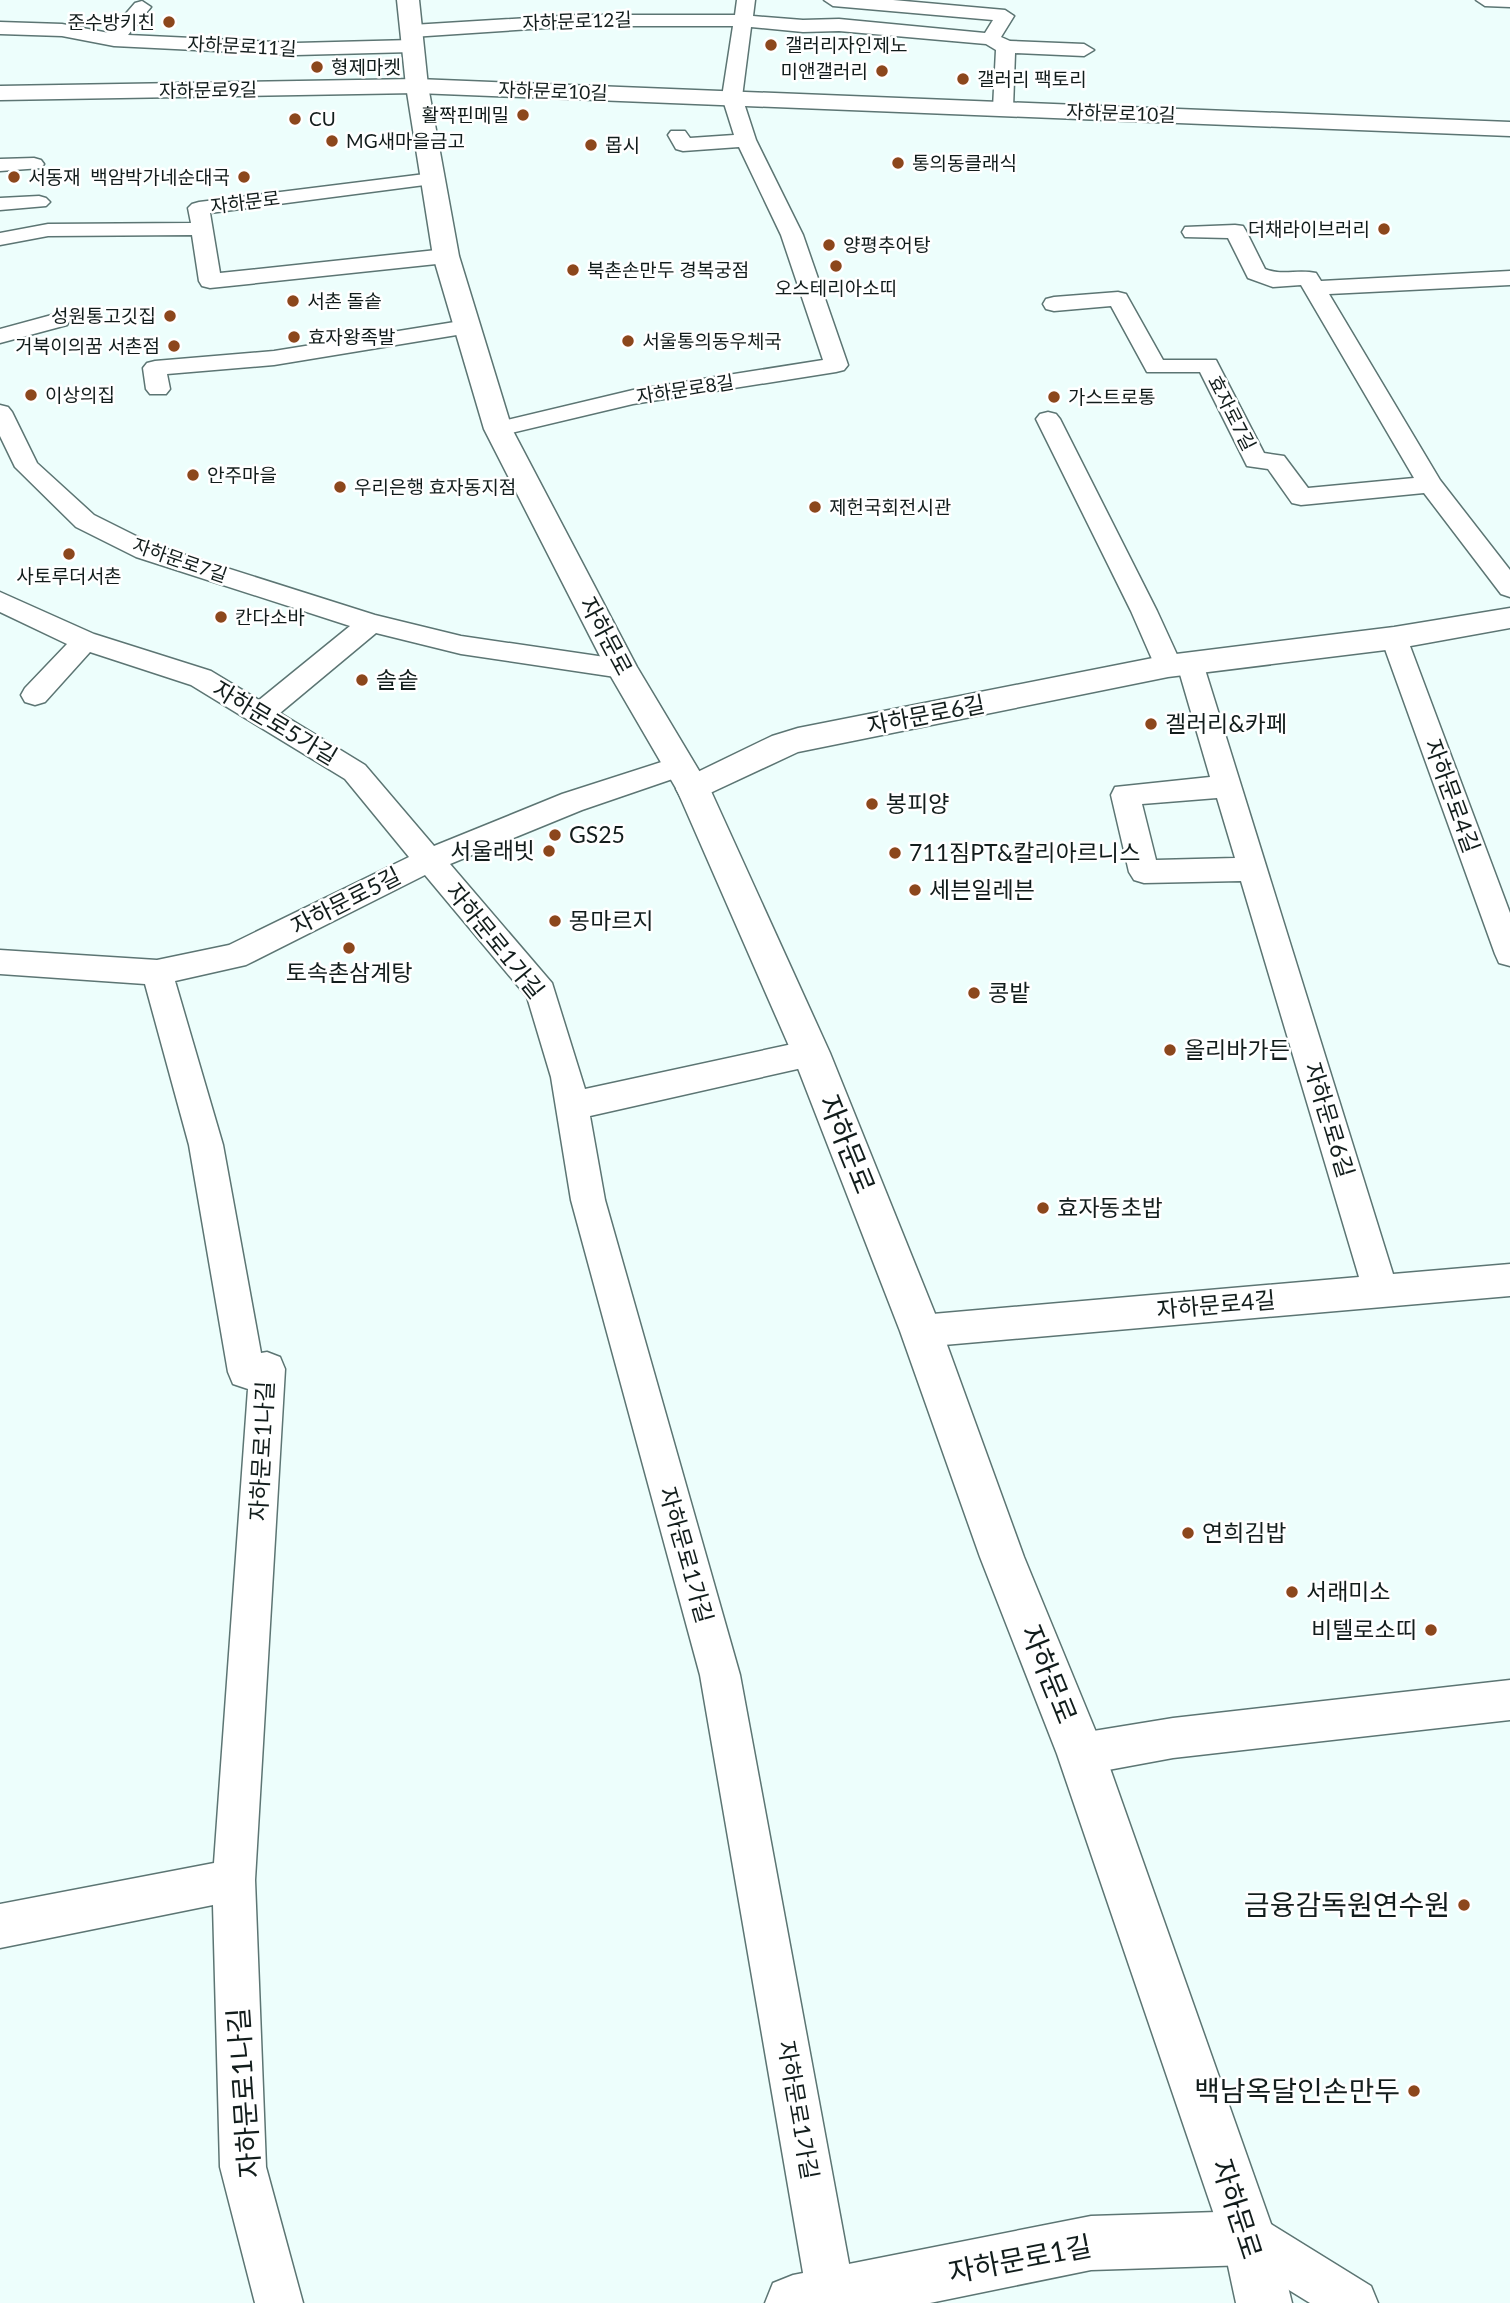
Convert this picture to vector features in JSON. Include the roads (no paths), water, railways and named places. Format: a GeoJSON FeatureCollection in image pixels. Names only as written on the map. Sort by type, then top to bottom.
{"type":"FeatureCollection","features":[{"type":"Feature","properties":{"kind":"street","name":"자하문로"},"geometry":{"type":"LineString","coordinates":[[408,0],[417,86],[446,256],[498,429],[622,668],[686,777],[811,1053],[921,1331],[1002,1557],[1081,1754],[1249,2238],[1264,2303]]}},
{"type":"Feature","properties":{"kind":"street","name":"자하문로10길"},"geometry":{"type":"LineString","coordinates":[[417,86],[1510,129]]}},
{"type":"Feature","properties":{"kind":"street","name":"자하문로9길"},"geometry":{"type":"LineString","coordinates":[[0,93],[417,86]]}},
{"type":"Feature","properties":{"kind":"street","name":"자하문로6길"},"geometry":{"type":"LineString","coordinates":[[686,777],[783,744],[1179,665],[1394,638],[1510,618]]}},
{"type":"Feature","properties":{"kind":"street","name":"자하문로1길"},"geometry":{"type":"LineString","coordinates":[[812,2300],[1091,2243],[1249,2238]]}},
{"type":"Feature","properties":{"kind":"lane"},"geometry":{"type":"LineString","coordinates":[[678,135],[683,145],[746,140],[732,97],[746,0]]}},
{"type":"Feature","properties":{"kind":"lane"},"geometry":{"type":"LineString","coordinates":[[833,0],[921,4],[1004,16],[998,43],[1003,108]]}},
{"type":"Feature","properties":{"kind":"lane"},"geometry":{"type":"LineString","coordinates":[[1485,0],[1510,1]]}},
{"type":"Feature","properties":{"kind":"lane"},"geometry":{"type":"LineString","coordinates":[[114,40],[142,7]]}},
{"type":"Feature","properties":{"kind":"lane","name":"자하문로12길"},"geometry":{"type":"LineString","coordinates":[[412,38],[479,24],[642,18],[803,26],[839,25],[1084,50]]}},
{"type":"Feature","properties":{"kind":"lane","name":"자하문로11길"},"geometry":{"type":"LineString","coordinates":[[0,28],[62,30],[114,40],[296,49],[412,38]]}},
{"type":"Feature","properties":{"kind":"lane","name":"자하문로8길"},"geometry":{"type":"LineString","coordinates":[[498,429],[633,397],[836,365],[792,235],[746,140]]}},
{"type":"Feature","properties":{"kind":"lane"},"geometry":{"type":"LineString","coordinates":[[0,165],[34,164]]}},
{"type":"Feature","properties":{"kind":"lane","name":"자하문로"},"geometry":{"type":"LineString","coordinates":[[433,179],[199,208],[210,281],[446,256]]}},
{"type":"Feature","properties":{"kind":"lane"},"geometry":{"type":"LineString","coordinates":[[0,204],[39,202]]}},
{"type":"Feature","properties":{"kind":"lane"},"geometry":{"type":"LineString","coordinates":[[0,239],[48,230],[202,229]]}},
{"type":"Feature","properties":{"kind":"lane"},"geometry":{"type":"LineString","coordinates":[[1193,232],[1235,230],[1256,273],[1273,279],[1308,278],[1430,484],[1510,588]]}},
{"type":"Feature","properties":{"kind":"lane"},"geometry":{"type":"LineString","coordinates":[[1314,288],[1510,278]]}},
{"type":"Feature","properties":{"kind":"lane","name":"효자로7길"},"geometry":{"type":"LineString","coordinates":[[1054,304],[1118,299],[1156,367],[1208,365],[1256,461],[1275,461],[1301,497],[1430,484]]}},
{"type":"Feature","properties":{"kind":"lane"},"geometry":{"type":"LineString","coordinates":[[0,336],[59,320]]}},
{"type":"Feature","properties":{"kind":"lane"},"geometry":{"type":"LineString","coordinates":[[158,389],[155,368],[274,358],[467,327]]}},
{"type":"Feature","properties":{"kind":"lane","name":"자하문로7길"},"geometry":{"type":"LineString","coordinates":[[0,412],[27,467],[85,521],[145,551],[370,623],[461,645],[622,668]]}},
{"type":"Feature","properties":{"kind":"lane","name":"자하문로6길"},"geometry":{"type":"LineString","coordinates":[[1048,419],[1144,611],[1179,665],[1228,786],[1381,1291]]}},
{"type":"Feature","properties":{"kind":"lane","name":"자하문로5가길"},"geometry":{"type":"LineString","coordinates":[[0,601],[85,641],[201,678],[355,772],[429,860]]}},
{"type":"Feature","properties":{"kind":"lane"},"geometry":{"type":"LineString","coordinates":[[260,714],[370,623]]}},
{"type":"Feature","properties":{"kind":"lane","name":"자하문로4길"},"geometry":{"type":"LineString","coordinates":[[1394,638],[1510,954]]}},
{"type":"Feature","properties":{"kind":"lane"},"geometry":{"type":"LineString","coordinates":[[35,695],[85,641]]}},
{"type":"Feature","properties":{"kind":"lane","name":"자하문로5길"},"geometry":{"type":"LineString","coordinates":[[0,962],[157,972],[235,956],[429,860],[572,802],[686,777]]}},
{"type":"Feature","properties":{"kind":"lane"},"geometry":{"type":"LineString","coordinates":[[1228,786],[1125,795],[1144,872],[1253,869]]}},
{"type":"Feature","properties":{"kind":"lane","name":"자하문로1가길"},"geometry":{"type":"LineString","coordinates":[[429,860],[541,992],[567,1077],[588,1200],[720,1675],[812,2300]]}},
{"type":"Feature","properties":{"kind":"lane","name":"자하문로1나길"},"geometry":{"type":"LineString","coordinates":[[157,972],[206,1145],[246,1372],[267,1368],[234,1880],[243,2167],[279,2303]]}},
{"type":"Feature","properties":{"kind":"lane"},"geometry":{"type":"LineString","coordinates":[[572,1106],[811,1053]]}},
{"type":"Feature","properties":{"kind":"lane","name":"자하문로4길"},"geometry":{"type":"LineString","coordinates":[[921,1331],[1510,1280]]}},
{"type":"Feature","properties":{"kind":"lane"},"geometry":{"type":"LineString","coordinates":[[1081,1754],[1173,1738],[1510,1700]]}},
{"type":"Feature","properties":{"kind":"lane"},"geometry":{"type":"LineString","coordinates":[[0,1926],[234,1880]]}},
{"type":"Feature","properties":{"kind":"lane"},"geometry":{"type":"LineString","coordinates":[[1249,2238],[1354,2303]]}},
{"type":"Feature","properties":{"kind":"place","name":"준수방키친"},"geometry":{"type":"Point","coordinates":[169,22]}},
{"type":"Feature","properties":{"kind":"place","name":"갤러리자인제노"},"geometry":{"type":"Point","coordinates":[771,45]}},
{"type":"Feature","properties":{"kind":"place","name":"형제마켓"},"geometry":{"type":"Point","coordinates":[317,67]}},
{"type":"Feature","properties":{"kind":"place","name":"미앤갤러리"},"geometry":{"type":"Point","coordinates":[882,71]}},
{"type":"Feature","properties":{"kind":"place","name":"갤러리 팩토리"},"geometry":{"type":"Point","coordinates":[963,79]}},
{"type":"Feature","properties":{"kind":"place","name":"활짝핀메밀"},"geometry":{"type":"Point","coordinates":[523,115]}},
{"type":"Feature","properties":{"kind":"place","name":"CU"},"geometry":{"type":"Point","coordinates":[295,119]}},
{"type":"Feature","properties":{"kind":"place","name":"MG새마을금고"},"geometry":{"type":"Point","coordinates":[332,141]}},
{"type":"Feature","properties":{"kind":"place","name":"몹시"},"geometry":{"type":"Point","coordinates":[591,145]}},
{"type":"Feature","properties":{"kind":"place","name":"통의동클래식"},"geometry":{"type":"Point","coordinates":[898,163]}},
{"type":"Feature","properties":{"kind":"place","name":"서동재"},"geometry":{"type":"Point","coordinates":[14,177]}},
{"type":"Feature","properties":{"kind":"place","name":"백암박가네순대국"},"geometry":{"type":"Point","coordinates":[244,177]}},
{"type":"Feature","properties":{"kind":"place","name":"더채라이브러리"},"geometry":{"type":"Point","coordinates":[1384,229]}},
{"type":"Feature","properties":{"kind":"place","name":"양평추어탕"},"geometry":{"type":"Point","coordinates":[829,245]}},
{"type":"Feature","properties":{"kind":"place","name":"오스테리아소띠"},"geometry":{"type":"Point","coordinates":[836,266]}},
{"type":"Feature","properties":{"kind":"place","name":"북촌손만두 경복궁점"},"geometry":{"type":"Point","coordinates":[573,270]}},
{"type":"Feature","properties":{"kind":"place","name":"서촌 돌솥"},"geometry":{"type":"Point","coordinates":[293,301]}},
{"type":"Feature","properties":{"kind":"place","name":"성원통고깃집"},"geometry":{"type":"Point","coordinates":[170,316]}},
{"type":"Feature","properties":{"kind":"place","name":"효자왕족발"},"geometry":{"type":"Point","coordinates":[294,337]}},
{"type":"Feature","properties":{"kind":"place","name":"서울통의동우체국"},"geometry":{"type":"Point","coordinates":[628,341]}},
{"type":"Feature","properties":{"kind":"place","name":"거북이의꿈 서촌점"},"geometry":{"type":"Point","coordinates":[174,346]}},
{"type":"Feature","properties":{"kind":"place","name":"이상의집"},"geometry":{"type":"Point","coordinates":[31,395]}},
{"type":"Feature","properties":{"kind":"place","name":"가스트로통"},"geometry":{"type":"Point","coordinates":[1054,397]}},
{"type":"Feature","properties":{"kind":"place","name":"안주마을"},"geometry":{"type":"Point","coordinates":[193,475]}},
{"type":"Feature","properties":{"kind":"place","name":"우리은행 효자동지점"},"geometry":{"type":"Point","coordinates":[340,487]}},
{"type":"Feature","properties":{"kind":"place","name":"제헌국회전시관"},"geometry":{"type":"Point","coordinates":[815,507]}},
{"type":"Feature","properties":{"kind":"place","name":"사토루더서촌"},"geometry":{"type":"Point","coordinates":[69,554]}},
{"type":"Feature","properties":{"kind":"place","name":"칸다소바"},"geometry":{"type":"Point","coordinates":[221,617]}},
{"type":"Feature","properties":{"kind":"place","name":"솔솥"},"geometry":{"type":"Point","coordinates":[362,680]}},
{"type":"Feature","properties":{"kind":"place","name":"겔러리&카페"},"geometry":{"type":"Point","coordinates":[1151,724]}},
{"type":"Feature","properties":{"kind":"place","name":"봉피양"},"geometry":{"type":"Point","coordinates":[872,804]}},
{"type":"Feature","properties":{"kind":"place","name":"GS25"},"geometry":{"type":"Point","coordinates":[555,835]}},
{"type":"Feature","properties":{"kind":"place","name":"서울래빗"},"geometry":{"type":"Point","coordinates":[549,851]}},
{"type":"Feature","properties":{"kind":"place","name":"711짐PT&칼리아르니스"},"geometry":{"type":"Point","coordinates":[895,853]}},
{"type":"Feature","properties":{"kind":"place","name":"세븐일레븐"},"geometry":{"type":"Point","coordinates":[915,890]}},
{"type":"Feature","properties":{"kind":"place","name":"몽마르지"},"geometry":{"type":"Point","coordinates":[555,921]}},
{"type":"Feature","properties":{"kind":"place","name":"토속촌삼계탕"},"geometry":{"type":"Point","coordinates":[349,948]}},
{"type":"Feature","properties":{"kind":"place","name":"콩밭"},"geometry":{"type":"Point","coordinates":[974,993]}},
{"type":"Feature","properties":{"kind":"place","name":"올리바가든"},"geometry":{"type":"Point","coordinates":[1170,1050]}},
{"type":"Feature","properties":{"kind":"place","name":"효자동초밥"},"geometry":{"type":"Point","coordinates":[1043,1208]}},
{"type":"Feature","properties":{"kind":"place","name":"연희김밥"},"geometry":{"type":"Point","coordinates":[1188,1533]}},
{"type":"Feature","properties":{"kind":"place","name":"서래미소"},"geometry":{"type":"Point","coordinates":[1292,1592]}},
{"type":"Feature","properties":{"kind":"place","name":"비텔로소띠"},"geometry":{"type":"Point","coordinates":[1431,1630]}},
{"type":"Feature","properties":{"kind":"place","name":"금융감독원연수원"},"geometry":{"type":"Point","coordinates":[1464,1905]}},
{"type":"Feature","properties":{"kind":"place","name":"백남옥달인손만두"},"geometry":{"type":"Point","coordinates":[1414,2091]}}]}
